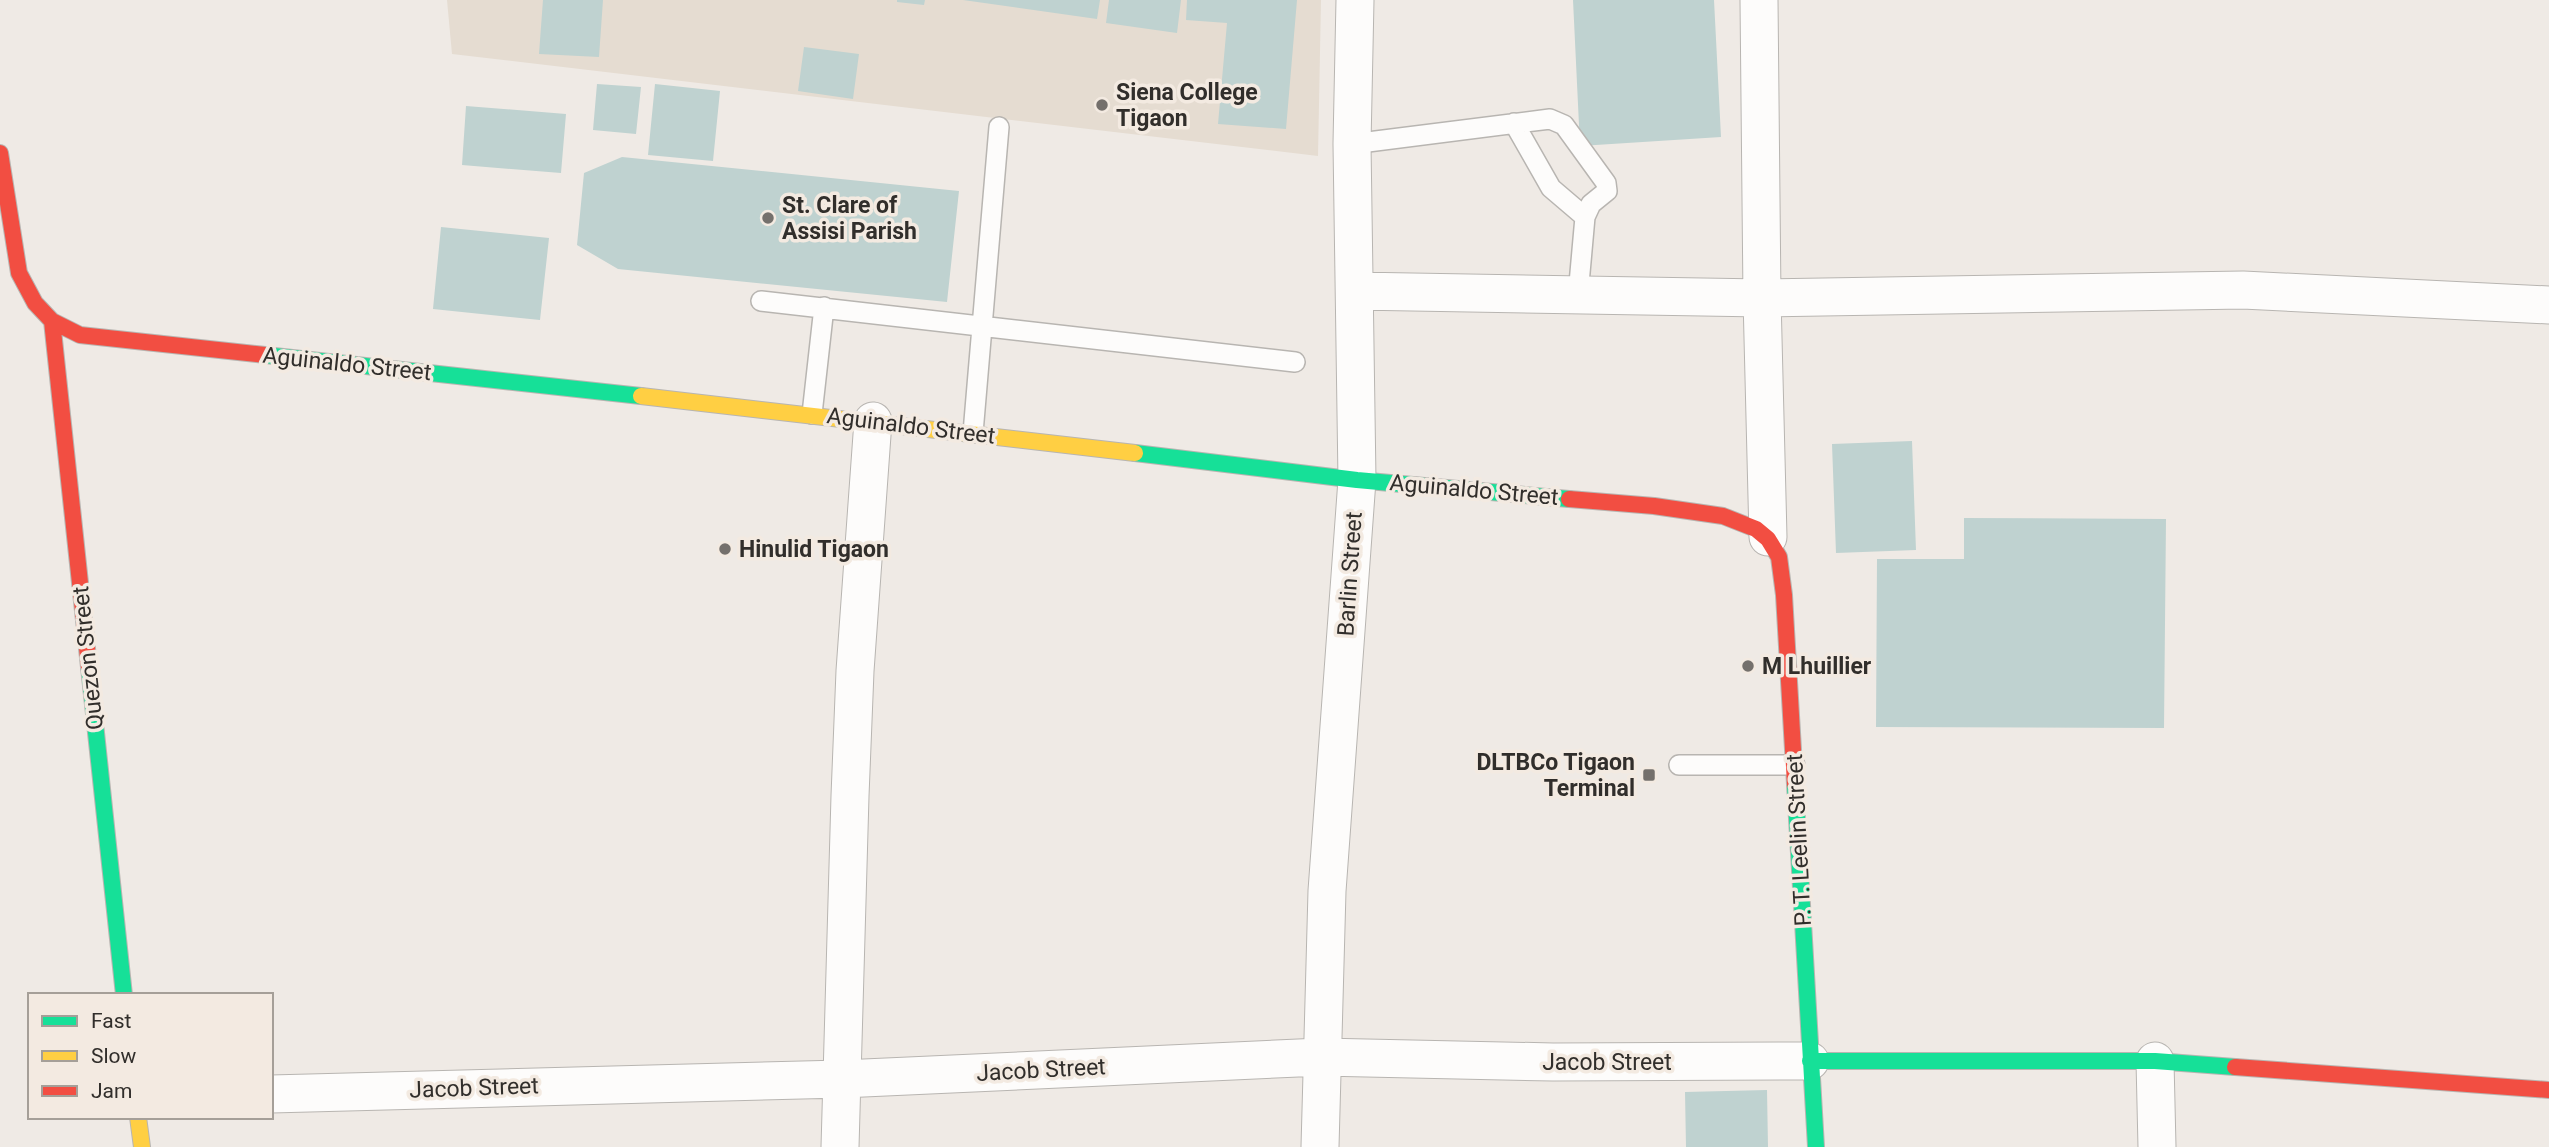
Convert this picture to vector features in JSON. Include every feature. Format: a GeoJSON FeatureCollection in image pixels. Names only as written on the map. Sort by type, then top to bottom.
{"type":"FeatureCollection","features":[{"type":"Feature","properties":{"kind":"main road"},"geometry":{"type":"LineString","coordinates":[[0,153],[19,273],[35,303],[52,321]]}},
{"type":"Feature","properties":{"kind":"main road","name":"Aguinaldo Street"},"geometry":{"type":"LineString","coordinates":[[52,321],[80,335],[873,421],[1357,480],[1697,511],[1753,525],[1768,537]]}},
{"type":"Feature","properties":{"kind":"main road","name":"Quezon Street"},"geometry":{"type":"LineString","coordinates":[[52,321],[124,993]]}},
{"type":"Feature","properties":{"kind":"main road","name":"P. T. Leelin Street"},"geometry":{"type":"LineString","coordinates":[[1768,537],[1777,552],[1781,572],[1795,765],[1816,1147]]}},
{"type":"Feature","properties":{"kind":"main road"},"geometry":{"type":"LineString","coordinates":[[1810,1061],[2155,1061],[2549,1090]]}},
{"type":"Feature","properties":{"kind":"main road"},"geometry":{"type":"LineString","coordinates":[[138,1119],[142,1147]]}},
{"type":"Feature","properties":{"kind":"street","name":"Barlin Street"},"geometry":{"type":"LineString","coordinates":[[1320,1147],[1327,891],[1357,480],[1352,144],[1355,0]]}},
{"type":"Feature","properties":{"kind":"street"},"geometry":{"type":"LineString","coordinates":[[1759,0],[1768,537]]}},
{"type":"Feature","properties":{"kind":"street"},"geometry":{"type":"LineString","coordinates":[[1355,291],[1762,298],[2243,290],[2549,305]]}},
{"type":"Feature","properties":{"kind":"street"},"geometry":{"type":"LineString","coordinates":[[840,1147],[855,671],[873,421]]}},
{"type":"Feature","properties":{"kind":"street","name":"Jacob Street"},"geometry":{"type":"LineString","coordinates":[[273,1094],[842,1079],[1321,1057],[1553,1062],[1810,1061]]}},
{"type":"Feature","properties":{"kind":"street"},"geometry":{"type":"LineString","coordinates":[[2155,1061],[2157,1147]]}},
{"type":"Feature","properties":{"kind":"lane"},"geometry":{"type":"LineString","coordinates":[[1352,144],[1514,122],[1550,119],[1564,125],[1606,183],[1607,191],[1591,204],[1585,217],[1578,295]]}},
{"type":"Feature","properties":{"kind":"lane"},"geometry":{"type":"LineString","coordinates":[[1514,122],[1551,188],[1585,217]]}},
{"type":"Feature","properties":{"kind":"lane"},"geometry":{"type":"LineString","coordinates":[[973,433],[999,127]]}},
{"type":"Feature","properties":{"kind":"lane"},"geometry":{"type":"LineString","coordinates":[[0,284],[19,273]]}},
{"type":"Feature","properties":{"kind":"lane"},"geometry":{"type":"LineString","coordinates":[[761,301],[1295,362]]}},
{"type":"Feature","properties":{"kind":"lane"},"geometry":{"type":"LineString","coordinates":[[811,414],[824,307]]}},
{"type":"Feature","properties":{"kind":"lane"},"geometry":{"type":"LineString","coordinates":[[1679,765],[1795,765]]}},
{"type":"Feature","properties":{"kind":"shaded area","name":"Siena College Tigaon"},"geometry":{"type":"Polygon","coordinates":[[[447,0],[1321,0],[1318,156],[452,54],[447,0]]]}},
{"type":"Feature","properties":{"kind":"building"},"geometry":{"type":"Polygon","coordinates":[[[543,0],[603,0],[599,57],[539,54],[543,0]]]}},
{"type":"Feature","properties":{"kind":"building"},"geometry":{"type":"Polygon","coordinates":[[[897,0],[925,0],[924,5],[897,0]]]}},
{"type":"Feature","properties":{"kind":"building"},"geometry":{"type":"Polygon","coordinates":[[[963,0],[1100,0],[1097,19],[963,0]]]}},
{"type":"Feature","properties":{"kind":"building"},"geometry":{"type":"Polygon","coordinates":[[[1109,0],[1181,0],[1177,33],[1106,23],[1109,0]]]}},
{"type":"Feature","properties":{"kind":"building"},"geometry":{"type":"Polygon","coordinates":[[[1187,0],[1297,0],[1286,129],[1218,124],[1227,23],[1186,20],[1187,0]]]}},
{"type":"Feature","properties":{"kind":"building"},"geometry":{"type":"Polygon","coordinates":[[[1573,0],[1714,0],[1721,137],[1580,146],[1573,0]]]}},
{"type":"Feature","properties":{"kind":"building"},"geometry":{"type":"Polygon","coordinates":[[[804,47],[859,54],[853,99],[798,91],[804,47]]]}},
{"type":"Feature","properties":{"kind":"building"},"geometry":{"type":"Polygon","coordinates":[[[597,84],[641,87],[636,134],[593,130],[597,84]]]}},
{"type":"Feature","properties":{"kind":"building"},"geometry":{"type":"Polygon","coordinates":[[[655,84],[720,91],[713,161],[648,155],[655,84]]]}},
{"type":"Feature","properties":{"kind":"building"},"geometry":{"type":"Polygon","coordinates":[[[466,106],[566,114],[561,173],[462,165],[466,106]]]}},
{"type":"Feature","properties":{"kind":"building","name":"St. Clare of Assisi Parish"},"geometry":{"type":"Polygon","coordinates":[[[622,157],[959,191],[947,302],[618,269],[577,245],[584,173],[622,157]]]}},
{"type":"Feature","properties":{"kind":"building"},"geometry":{"type":"Polygon","coordinates":[[[441,227],[549,238],[540,320],[433,309],[441,227]]]}},
{"type":"Feature","properties":{"kind":"building"},"geometry":{"type":"Polygon","coordinates":[[[1912,441],[1916,550],[1836,553],[1832,444],[1912,441]]]}},
{"type":"Feature","properties":{"kind":"building"},"geometry":{"type":"Polygon","coordinates":[[[1964,518],[2166,519],[2164,728],[1876,727],[1877,559],[1964,559],[1964,518]]]}},
{"type":"Feature","properties":{"kind":"building"},"geometry":{"type":"Polygon","coordinates":[[[1767,1090],[1768,1147],[1686,1147],[1685,1092],[1767,1090]]]}},
{"type":"Feature","properties":{"kind":"traffic: fast"},"geometry":{"type":"LineString","coordinates":[[265,355],[641,396]]}},
{"type":"Feature","properties":{"kind":"traffic: fast"},"geometry":{"type":"LineString","coordinates":[[1135,453],[1357,480],[1569,499]]}},
{"type":"Feature","properties":{"kind":"traffic: fast"},"geometry":{"type":"LineString","coordinates":[[89,667],[124,993]]}},
{"type":"Feature","properties":{"kind":"traffic: fast"},"geometry":{"type":"LineString","coordinates":[[1795,784],[1816,1147]]}},
{"type":"Feature","properties":{"kind":"traffic: fast"},"geometry":{"type":"LineString","coordinates":[[1810,1061],[2155,1061],[2235,1067]]}},
{"type":"Feature","properties":{"kind":"traffic: slow"},"geometry":{"type":"LineString","coordinates":[[641,396],[1135,453]]}},
{"type":"Feature","properties":{"kind":"traffic: slow"},"geometry":{"type":"LineString","coordinates":[[138,1119],[142,1147]]}},
{"type":"Feature","properties":{"kind":"traffic: jam"},"geometry":{"type":"LineString","coordinates":[[0,153],[19,273],[35,303],[52,321],[80,335],[265,355]]}},
{"type":"Feature","properties":{"kind":"traffic: jam"},"geometry":{"type":"LineString","coordinates":[[52,321],[89,667]]}},
{"type":"Feature","properties":{"kind":"traffic: jam"},"geometry":{"type":"LineString","coordinates":[[1569,499],[1654,506],[1723,516],[1756,529],[1768,539],[1779,557],[1784,595],[1795,784]]}},
{"type":"Feature","properties":{"kind":"traffic: jam"},"geometry":{"type":"LineString","coordinates":[[2235,1067],[2549,1090]]}},
{"type":"Feature","properties":{"kind":"place","name":"Siena College Tigaon"},"geometry":{"type":"Point","coordinates":[1102,105]}},
{"type":"Feature","properties":{"kind":"place","name":"St. Clare of Assisi Parish"},"geometry":{"type":"Point","coordinates":[768,218]}},
{"type":"Feature","properties":{"kind":"place","name":"Hinulid Tigaon"},"geometry":{"type":"Point","coordinates":[725,549]}},
{"type":"Feature","properties":{"kind":"place","name":"M Lhuillier"},"geometry":{"type":"Point","coordinates":[1748,666]}},
{"type":"Feature","properties":{"kind":"place","name":"DLTBCo Tigaon Terminal"},"geometry":{"type":"Point","coordinates":[1649,775]}}]}
